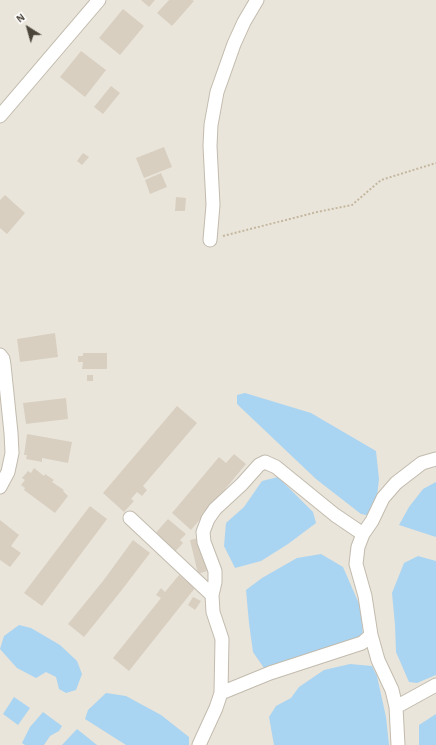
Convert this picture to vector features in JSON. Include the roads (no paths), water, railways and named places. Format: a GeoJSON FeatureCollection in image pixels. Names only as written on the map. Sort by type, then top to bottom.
{"type":"FeatureCollection","features":[{"type":"Feature","properties":{"kind":"street"},"geometry":{"type":"LineString","coordinates":[[0,116],[99,0]]}},
{"type":"Feature","properties":{"kind":"street"},"geometry":{"type":"LineString","coordinates":[[210,240],[213,205],[210,146],[211,125],[216,98],[234,44],[244,22],[257,0]]}},
{"type":"Feature","properties":{"kind":"street"},"geometry":{"type":"LineString","coordinates":[[0,355],[3,359],[4,365],[12,433],[12,453],[8,472],[0,487]]}},
{"type":"Feature","properties":{"kind":"street"},"geometry":{"type":"LineString","coordinates":[[398,745],[396,707],[392,690],[378,660],[371,635],[365,596],[356,564],[358,547],[363,534],[372,521],[383,498],[396,483],[422,463],[436,459]]}},
{"type":"Feature","properties":{"kind":"street"},"geometry":{"type":"LineString","coordinates":[[199,745],[216,708],[221,693],[222,639],[213,612],[212,595],[215,582],[215,571],[204,542],[203,532],[208,519],[215,509],[242,484],[259,465],[265,462],[276,467],[335,515],[363,534]]}},
{"type":"Feature","properties":{"kind":"street"},"geometry":{"type":"LineString","coordinates":[[130,518],[212,595]]}},
{"type":"Feature","properties":{"kind":"street"},"geometry":{"type":"LineString","coordinates":[[221,693],[270,673],[362,643],[371,635]]}},
{"type":"Feature","properties":{"kind":"street"},"geometry":{"type":"LineString","coordinates":[[396,707],[436,685]]}},
{"type":"Feature","properties":{"kind":"water"},"geometry":{"type":"Polygon","coordinates":[[[245,393],[311,413],[376,451],[379,479],[376,506],[371,516],[361,514],[316,479],[237,404],[237,395],[245,393]]]}},
{"type":"Feature","properties":{"kind":"water"},"geometry":{"type":"Polygon","coordinates":[[[278,477],[313,512],[316,523],[288,544],[261,561],[235,568],[224,546],[226,523],[244,507],[262,481],[278,477]]]}},
{"type":"Feature","properties":{"kind":"water"},"geometry":{"type":"Polygon","coordinates":[[[436,482],[436,537],[399,525],[409,507],[423,489],[436,482]]]}},
{"type":"Feature","properties":{"kind":"water"},"geometry":{"type":"Polygon","coordinates":[[[321,554],[343,567],[360,606],[363,635],[332,648],[297,657],[266,671],[253,652],[246,590],[262,578],[297,558],[321,554]]]}},
{"type":"Feature","properties":{"kind":"water"},"geometry":{"type":"Polygon","coordinates":[[[418,556],[436,561],[436,675],[417,683],[409,682],[396,652],[392,593],[404,563],[418,556]]]}},
{"type":"Feature","properties":{"kind":"water"},"geometry":{"type":"Polygon","coordinates":[[[19,625],[31,628],[60,645],[77,661],[82,674],[76,690],[66,693],[59,689],[56,677],[46,672],[36,678],[17,668],[0,649],[4,636],[19,625]]]}},
{"type":"Feature","properties":{"kind":"water"},"geometry":{"type":"Polygon","coordinates":[[[350,664],[372,666],[377,676],[386,717],[389,745],[274,745],[269,717],[276,706],[291,698],[299,687],[324,670],[350,664]]]}},
{"type":"Feature","properties":{"kind":"water"},"geometry":{"type":"Polygon","coordinates":[[[106,693],[126,696],[161,715],[189,737],[189,745],[126,745],[85,719],[88,710],[106,693]]]}},
{"type":"Feature","properties":{"kind":"water"},"geometry":{"type":"Polygon","coordinates":[[[14,697],[30,708],[18,725],[3,714],[14,697]]]}},
{"type":"Feature","properties":{"kind":"water"},"geometry":{"type":"Polygon","coordinates":[[[43,712],[62,726],[59,731],[50,736],[44,745],[25,745],[22,743],[30,727],[43,712]]]}},
{"type":"Feature","properties":{"kind":"water"},"geometry":{"type":"Polygon","coordinates":[[[436,714],[436,745],[419,745],[419,725],[436,714]]]}},
{"type":"Feature","properties":{"kind":"water"},"geometry":{"type":"Polygon","coordinates":[[[77,729],[97,745],[62,745],[77,729]]]}}]}
